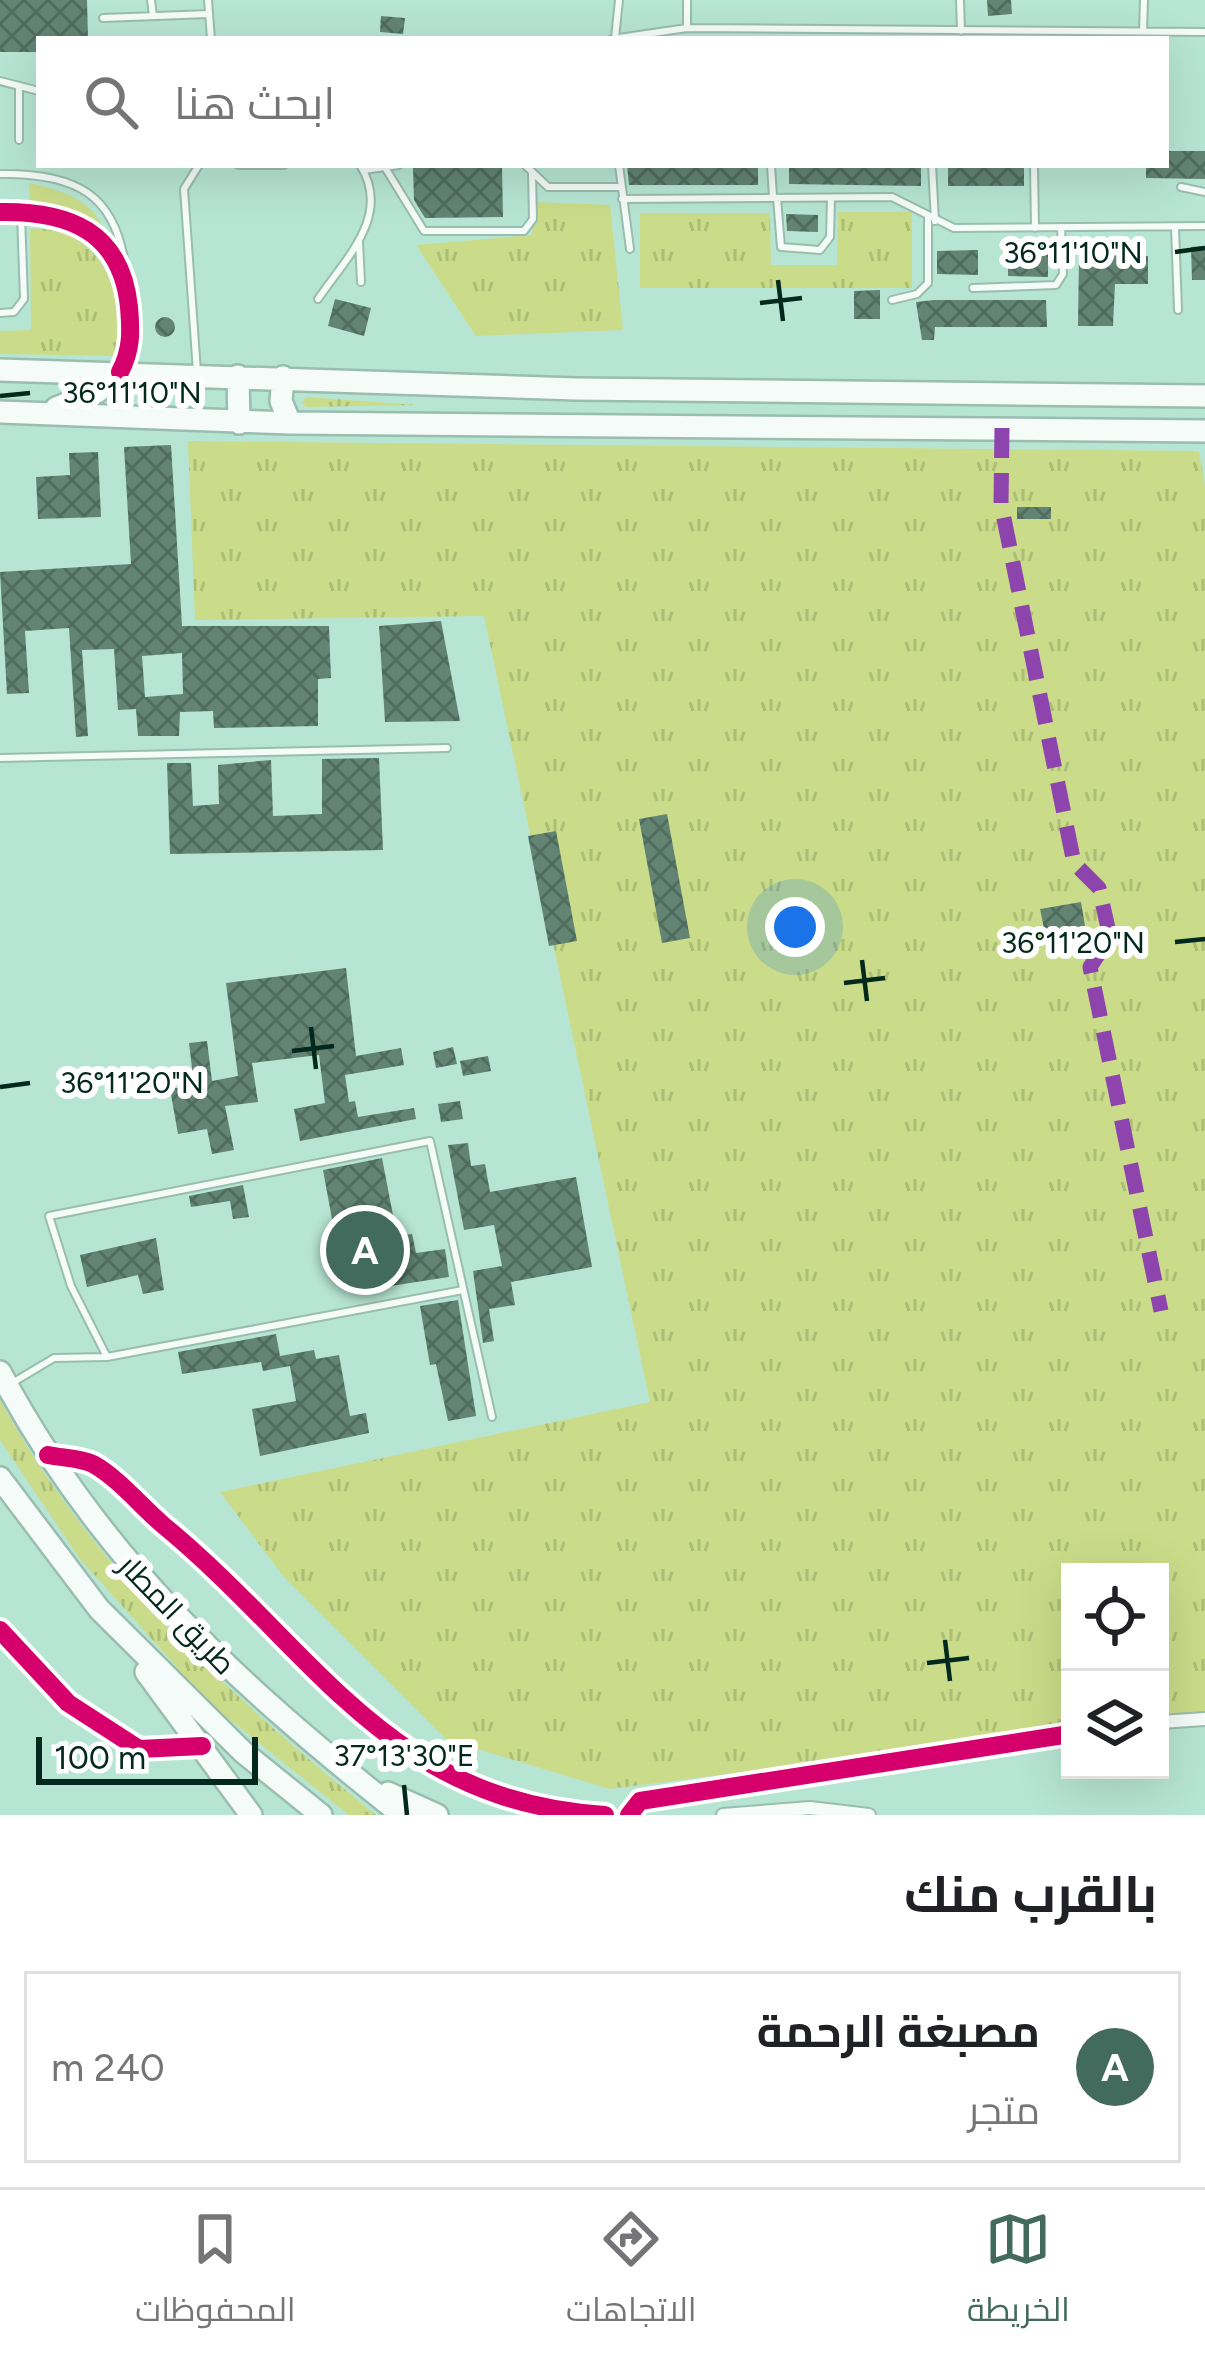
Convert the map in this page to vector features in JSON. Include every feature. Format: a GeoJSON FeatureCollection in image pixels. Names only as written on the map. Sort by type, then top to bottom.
{"type":"FeatureCollection","features":[{"type":"Feature","properties":{"kind":"main road"},"geometry":{"type":"LineString","coordinates":[[0,370],[558,388],[1205,396]]}},
{"type":"Feature","properties":{"kind":"main road"},"geometry":{"type":"LineString","coordinates":[[38,412],[84,399],[121,372]]}},
{"type":"Feature","properties":{"kind":"main road"},"geometry":{"type":"LineString","coordinates":[[238,376],[239,423]]}},
{"type":"Feature","properties":{"kind":"main road"},"geometry":{"type":"LineString","coordinates":[[283,377],[281,401],[290,424]]}},
{"type":"Feature","properties":{"kind":"main road"},"geometry":{"type":"LineString","coordinates":[[0,412],[290,424],[1205,431]]}},
{"type":"Feature","properties":{"kind":"main road","name":"طريق المطار"},"geometry":{"type":"LineString","coordinates":[[4,1379],[48,1455],[124,1562],[224,1666],[402,1815]]}},
{"type":"Feature","properties":{"kind":"main road","name":"طريق المطار"},"geometry":{"type":"LineString","coordinates":[[0,1478],[99,1609],[243,1752],[321,1815]]}},
{"type":"Feature","properties":{"kind":"main road"},"geometry":{"type":"LineString","coordinates":[[99,1609],[251,1815]]}},
{"type":"Feature","properties":{"kind":"main road"},"geometry":{"type":"LineString","coordinates":[[356,1779],[437,1815]]}},
{"type":"Feature","properties":{"kind":"street"},"geometry":{"type":"LineString","coordinates":[[0,212],[50,215],[91,232],[111,251],[126,278],[131,335],[121,372]]}},
{"type":"Feature","properties":{"kind":"street"},"geometry":{"type":"LineString","coordinates":[[48,1455],[94,1465],[197,1552],[261,1620],[423,1764],[500,1799],[549,1811],[605,1815]]}},
{"type":"Feature","properties":{"kind":"street"},"geometry":{"type":"LineString","coordinates":[[0,1630],[68,1703],[139,1749],[202,1746]]}},
{"type":"Feature","properties":{"kind":"street"},"geometry":{"type":"LineString","coordinates":[[1169,1721],[1205,1719]]}},
{"type":"Feature","properties":{"kind":"street"},"geometry":{"type":"LineString","coordinates":[[629,1815],[640,1801],[1061,1735]]}},
{"type":"Feature","properties":{"kind":"street"},"geometry":{"type":"LineString","coordinates":[[500,1799],[504,1815]]}},
{"type":"Feature","properties":{"kind":"street"},"geometry":{"type":"LineString","coordinates":[[723,1815],[810,1808],[869,1815]]}},
{"type":"Feature","properties":{"kind":"lane"},"geometry":{"type":"LineString","coordinates":[[152,0],[153,16]]}},
{"type":"Feature","properties":{"kind":"lane"},"geometry":{"type":"LineString","coordinates":[[208,0],[212,36]]}},
{"type":"Feature","properties":{"kind":"lane"},"geometry":{"type":"LineString","coordinates":[[614,36],[620,0]]}},
{"type":"Feature","properties":{"kind":"lane"},"geometry":{"type":"LineString","coordinates":[[687,0],[687,28]]}},
{"type":"Feature","properties":{"kind":"lane"},"geometry":{"type":"LineString","coordinates":[[960,0],[961,31]]}},
{"type":"Feature","properties":{"kind":"lane"},"geometry":{"type":"LineString","coordinates":[[1143,31],[1144,0]]}},
{"type":"Feature","properties":{"kind":"lane"},"geometry":{"type":"LineString","coordinates":[[104,19],[209,14]]}},
{"type":"Feature","properties":{"kind":"lane"},"geometry":{"type":"LineString","coordinates":[[634,36],[687,28],[762,34],[1205,32]]}},
{"type":"Feature","properties":{"kind":"lane"},"geometry":{"type":"LineString","coordinates":[[0,82],[36,91]]}},
{"type":"Feature","properties":{"kind":"lane"},"geometry":{"type":"LineString","coordinates":[[19,89],[19,140]]}},
{"type":"Feature","properties":{"kind":"lane"},"geometry":{"type":"LineString","coordinates":[[197,168],[184,190],[200,421]]}},
{"type":"Feature","properties":{"kind":"lane"},"geometry":{"type":"LineString","coordinates":[[318,298],[359,238],[374,202],[362,168],[391,168]]}},
{"type":"Feature","properties":{"kind":"lane"},"geometry":{"type":"LineString","coordinates":[[528,168],[555,189],[621,188]]}},
{"type":"Feature","properties":{"kind":"lane"},"geometry":{"type":"LineString","coordinates":[[619,168],[630,249]]}},
{"type":"Feature","properties":{"kind":"lane"},"geometry":{"type":"LineString","coordinates":[[771,168],[781,247],[820,250],[830,237],[831,198]]}},
{"type":"Feature","properties":{"kind":"lane"},"geometry":{"type":"LineString","coordinates":[[892,300],[917,294],[928,283],[932,168]]}},
{"type":"Feature","properties":{"kind":"lane"},"geometry":{"type":"LineString","coordinates":[[1034,168],[1035,228]]}},
{"type":"Feature","properties":{"kind":"lane"},"geometry":{"type":"LineString","coordinates":[[386,170],[415,224],[434,234],[524,231],[533,219],[532,173]]}},
{"type":"Feature","properties":{"kind":"lane"},"geometry":{"type":"LineString","coordinates":[[0,174],[61,177],[88,192],[116,227],[126,278]]}},
{"type":"Feature","properties":{"kind":"lane"},"geometry":{"type":"LineString","coordinates":[[1181,187],[1205,192]]}},
{"type":"Feature","properties":{"kind":"lane"},"geometry":{"type":"LineString","coordinates":[[622,200],[892,197],[913,203],[932,220],[954,229],[1205,226]]}},
{"type":"Feature","properties":{"kind":"lane"},"geometry":{"type":"LineString","coordinates":[[0,313],[19,309],[24,299],[21,212]]}},
{"type":"Feature","properties":{"kind":"lane"},"geometry":{"type":"LineString","coordinates":[[973,288],[1056,285],[1063,274],[1061,227]]}},
{"type":"Feature","properties":{"kind":"lane"},"geometry":{"type":"LineString","coordinates":[[1175,227],[1178,310]]}},
{"type":"Feature","properties":{"kind":"lane"},"geometry":{"type":"LineString","coordinates":[[359,238],[361,282]]}},
{"type":"Feature","properties":{"kind":"lane"},"geometry":{"type":"LineString","coordinates":[[0,758],[447,748]]}},
{"type":"Feature","properties":{"kind":"lane"},"geometry":{"type":"LineString","coordinates":[[107,1357],[71,1286],[49,1216],[430,1141],[492,1417]]}},
{"type":"Feature","properties":{"kind":"lane"},"geometry":{"type":"LineString","coordinates":[[4,1379],[54,1358],[107,1357],[464,1290]]}},
{"type":"Feature","properties":{"kind":"green space"},"geometry":{"type":"Polygon","coordinates":[[[29,183],[56,190],[88,207],[109,240],[61,212],[30,208],[29,183]]]}},
{"type":"Feature","properties":{"kind":"green space"},"geometry":{"type":"Polygon","coordinates":[[[535,202],[610,205],[623,330],[476,336],[416,245],[532,235],[535,202]]]}},
{"type":"Feature","properties":{"kind":"green space"},"geometry":{"type":"Polygon","coordinates":[[[838,212],[912,212],[912,288],[640,288],[640,213],[770,213],[771,265],[837,265],[838,212]]]}},
{"type":"Feature","properties":{"kind":"green space"},"geometry":{"type":"Polygon","coordinates":[[[30,229],[67,235],[82,243],[104,268],[117,301],[120,343],[115,356],[0,354],[0,331],[31,330],[30,229]]]}},
{"type":"Feature","properties":{"kind":"green space"},"geometry":{"type":"Polygon","coordinates":[[[306,397],[417,405],[307,407],[301,403],[306,397]]]}},
{"type":"Feature","properties":{"kind":"green space"},"geometry":{"type":"Polygon","coordinates":[[[188,441],[1199,451],[1205,487],[1205,1712],[1169,1717],[1169,1563],[1061,1563],[1061,1731],[610,1789],[447,1740],[284,1577],[220,1492],[650,1402],[484,616],[195,620],[188,441]]]}},
{"type":"Feature","properties":{"kind":"green space"},"geometry":{"type":"Polygon","coordinates":[[[0,1400],[77,1519],[167,1626],[268,1724],[376,1815],[349,1815],[209,1703],[80,1559],[0,1440],[0,1400]]]}},
{"type":"Feature","properties":{"kind":"building"},"geometry":{"type":"Polygon","coordinates":[[[0,0],[87,0],[88,36],[36,36],[36,52],[0,52],[0,0]]]}},
{"type":"Feature","properties":{"kind":"building"},"geometry":{"type":"Polygon","coordinates":[[[987,0],[1011,0],[1012,14],[988,16],[987,0]]]}},
{"type":"Feature","properties":{"kind":"building"},"geometry":{"type":"Polygon","coordinates":[[[381,16],[405,18],[403,34],[380,32],[381,16]]]}},
{"type":"Feature","properties":{"kind":"building"},"geometry":{"type":"Polygon","coordinates":[[[1169,151],[1205,151],[1205,179],[1146,178],[1146,168],[1169,168],[1169,151]]]}},
{"type":"Feature","properties":{"kind":"building"},"geometry":{"type":"Polygon","coordinates":[[[413,168],[502,168],[503,217],[425,218],[414,200],[413,168]]]}},
{"type":"Feature","properties":{"kind":"building"},"geometry":{"type":"Polygon","coordinates":[[[627,168],[758,168],[758,185],[629,185],[627,168]]]}},
{"type":"Feature","properties":{"kind":"building"},"geometry":{"type":"Polygon","coordinates":[[[789,168],[921,168],[921,186],[789,184],[789,168]]]}},
{"type":"Feature","properties":{"kind":"building"},"geometry":{"type":"Polygon","coordinates":[[[948,168],[1024,168],[1024,186],[948,186],[948,168]]]}},
{"type":"Feature","properties":{"kind":"building"},"geometry":{"type":"Polygon","coordinates":[[[786,214],[818,215],[818,232],[787,231],[786,214]]]}},
{"type":"Feature","properties":{"kind":"building"},"geometry":{"type":"Polygon","coordinates":[[[1205,246],[1205,280],[1192,280],[1191,247],[1205,246]]]}},
{"type":"Feature","properties":{"kind":"building"},"geometry":{"type":"Polygon","coordinates":[[[978,250],[978,275],[937,274],[937,251],[978,250]]]}},
{"type":"Feature","properties":{"kind":"building"},"geometry":{"type":"Polygon","coordinates":[[[1008,253],[1048,254],[1048,277],[1008,276],[1008,253]]]}},
{"type":"Feature","properties":{"kind":"building"},"geometry":{"type":"Polygon","coordinates":[[[1079,255],[1148,256],[1148,284],[1115,284],[1113,326],[1078,326],[1079,255]]]}},
{"type":"Feature","properties":{"kind":"building"},"geometry":{"type":"Polygon","coordinates":[[[880,290],[880,319],[854,319],[854,291],[880,290]]]}},
{"type":"Feature","properties":{"kind":"building"},"geometry":{"type":"Polygon","coordinates":[[[335,299],[371,308],[364,336],[328,326],[335,299]]]}},
{"type":"Feature","properties":{"kind":"building"},"geometry":{"type":"Polygon","coordinates":[[[1046,300],[1047,327],[935,327],[934,340],[922,340],[916,302],[1046,300]]]}},
{"type":"Feature","properties":{"kind":"building"},"geometry":{"type":"Polygon","coordinates":[[[165,317],[175,327],[165,337],[155,327],[165,317]]]}},
{"type":"Feature","properties":{"kind":"building"},"geometry":{"type":"Polygon","coordinates":[[[171,445],[182,626],[329,626],[331,678],[318,679],[318,726],[214,728],[213,711],[180,712],[179,736],[138,736],[136,709],[118,710],[114,649],[82,650],[88,736],[76,737],[69,628],[25,631],[29,693],[7,694],[0,572],[131,564],[124,447],[171,445]],[[182,653],[142,656],[145,697],[183,694],[182,653]]]}},
{"type":"Feature","properties":{"kind":"building"},"geometry":{"type":"Polygon","coordinates":[[[98,452],[101,517],[38,519],[36,477],[70,475],[69,453],[98,452]]]}},
{"type":"Feature","properties":{"kind":"building"},"geometry":{"type":"Polygon","coordinates":[[[1017,507],[1051,507],[1051,519],[1017,519],[1017,507]]]}},
{"type":"Feature","properties":{"kind":"building"},"geometry":{"type":"Polygon","coordinates":[[[441,621],[460,721],[385,722],[379,626],[441,621]]]}},
{"type":"Feature","properties":{"kind":"building"},"geometry":{"type":"Polygon","coordinates":[[[379,758],[383,850],[170,854],[167,763],[191,763],[193,806],[219,804],[218,765],[271,760],[273,816],[322,814],[322,759],[379,758]]]}},
{"type":"Feature","properties":{"kind":"building"},"geometry":{"type":"Polygon","coordinates":[[[667,814],[690,938],[662,943],[639,819],[667,814]]]}},
{"type":"Feature","properties":{"kind":"building"},"geometry":{"type":"Polygon","coordinates":[[[556,831],[577,941],[549,946],[528,836],[556,831]]]}},
{"type":"Feature","properties":{"kind":"building"},"geometry":{"type":"Polygon","coordinates":[[[1081,902],[1085,926],[1045,933],[1040,909],[1081,902]]]}},
{"type":"Feature","properties":{"kind":"building"},"geometry":{"type":"Polygon","coordinates":[[[346,968],[356,1056],[401,1048],[404,1065],[345,1075],[349,1102],[355,1101],[358,1117],[414,1108],[416,1119],[300,1141],[294,1109],[325,1103],[319,1055],[252,1063],[258,1102],[225,1106],[234,1150],[212,1154],[207,1129],[178,1134],[170,1089],[194,1085],[189,1043],[207,1041],[212,1081],[238,1076],[226,983],[346,968]]]}},
{"type":"Feature","properties":{"kind":"building"},"geometry":{"type":"Polygon","coordinates":[[[453,1047],[457,1064],[436,1068],[433,1052],[453,1047]]]}},
{"type":"Feature","properties":{"kind":"building"},"geometry":{"type":"Polygon","coordinates":[[[488,1056],[491,1071],[463,1076],[460,1061],[488,1056]]]}},
{"type":"Feature","properties":{"kind":"building"},"geometry":{"type":"Polygon","coordinates":[[[460,1101],[463,1119],[441,1122],[438,1104],[460,1101]]]}},
{"type":"Feature","properties":{"kind":"building"},"geometry":{"type":"Polygon","coordinates":[[[468,1143],[471,1166],[485,1164],[490,1192],[576,1177],[592,1267],[511,1282],[515,1305],[489,1309],[494,1341],[483,1343],[473,1271],[502,1266],[494,1225],[464,1230],[448,1145],[468,1143]]]}},
{"type":"Feature","properties":{"kind":"building"},"geometry":{"type":"Polygon","coordinates":[[[382,1158],[397,1236],[412,1234],[416,1253],[445,1249],[449,1277],[384,1287],[380,1258],[334,1265],[330,1242],[336,1241],[323,1170],[382,1158]]]}},
{"type":"Feature","properties":{"kind":"building"},"geometry":{"type":"Polygon","coordinates":[[[243,1185],[249,1217],[233,1219],[230,1201],[191,1207],[189,1196],[243,1185]]]}},
{"type":"Feature","properties":{"kind":"building"},"geometry":{"type":"Polygon","coordinates":[[[156,1238],[164,1290],[143,1294],[138,1275],[87,1287],[80,1255],[156,1238]]]}},
{"type":"Feature","properties":{"kind":"building"},"geometry":{"type":"Polygon","coordinates":[[[458,1300],[476,1416],[448,1421],[436,1364],[430,1365],[420,1306],[458,1300]]]}},
{"type":"Feature","properties":{"kind":"building"},"geometry":{"type":"Polygon","coordinates":[[[276,1334],[280,1356],[314,1350],[316,1359],[339,1355],[350,1416],[366,1413],[369,1433],[260,1456],[252,1409],[296,1401],[290,1366],[263,1371],[261,1362],[182,1374],[178,1352],[276,1334]]]}},
{"type":"Feature","properties":{"kind":"marked path"},"geometry":{"type":"LineString","coordinates":[[1002,428],[1001,504],[1074,863],[1099,888],[1110,937],[1090,967],[1161,1311]]}},
{"type":"Feature","properties":{"kind":"cycle path"},"geometry":{"type":"LineString","coordinates":[[0,212],[69,222],[103,243],[124,281],[129,307],[130,340],[120,372]]}},
{"type":"Feature","properties":{"kind":"cycle path"},"geometry":{"type":"LineString","coordinates":[[48,1455],[88,1462],[111,1476],[359,1712],[409,1750],[465,1782],[529,1804],[605,1815]]}},
{"type":"Feature","properties":{"kind":"cycle path"},"geometry":{"type":"LineString","coordinates":[[0,1630],[68,1703],[139,1749],[202,1746]]}},
{"type":"Feature","properties":{"kind":"cycle path"},"geometry":{"type":"LineString","coordinates":[[629,1815],[640,1801],[1061,1735]]}},
{"type":"Feature","properties":{"kind":"place","name":"مصبغة الرحمة"},"geometry":{"type":"Point","coordinates":[365,1250]}}]}
